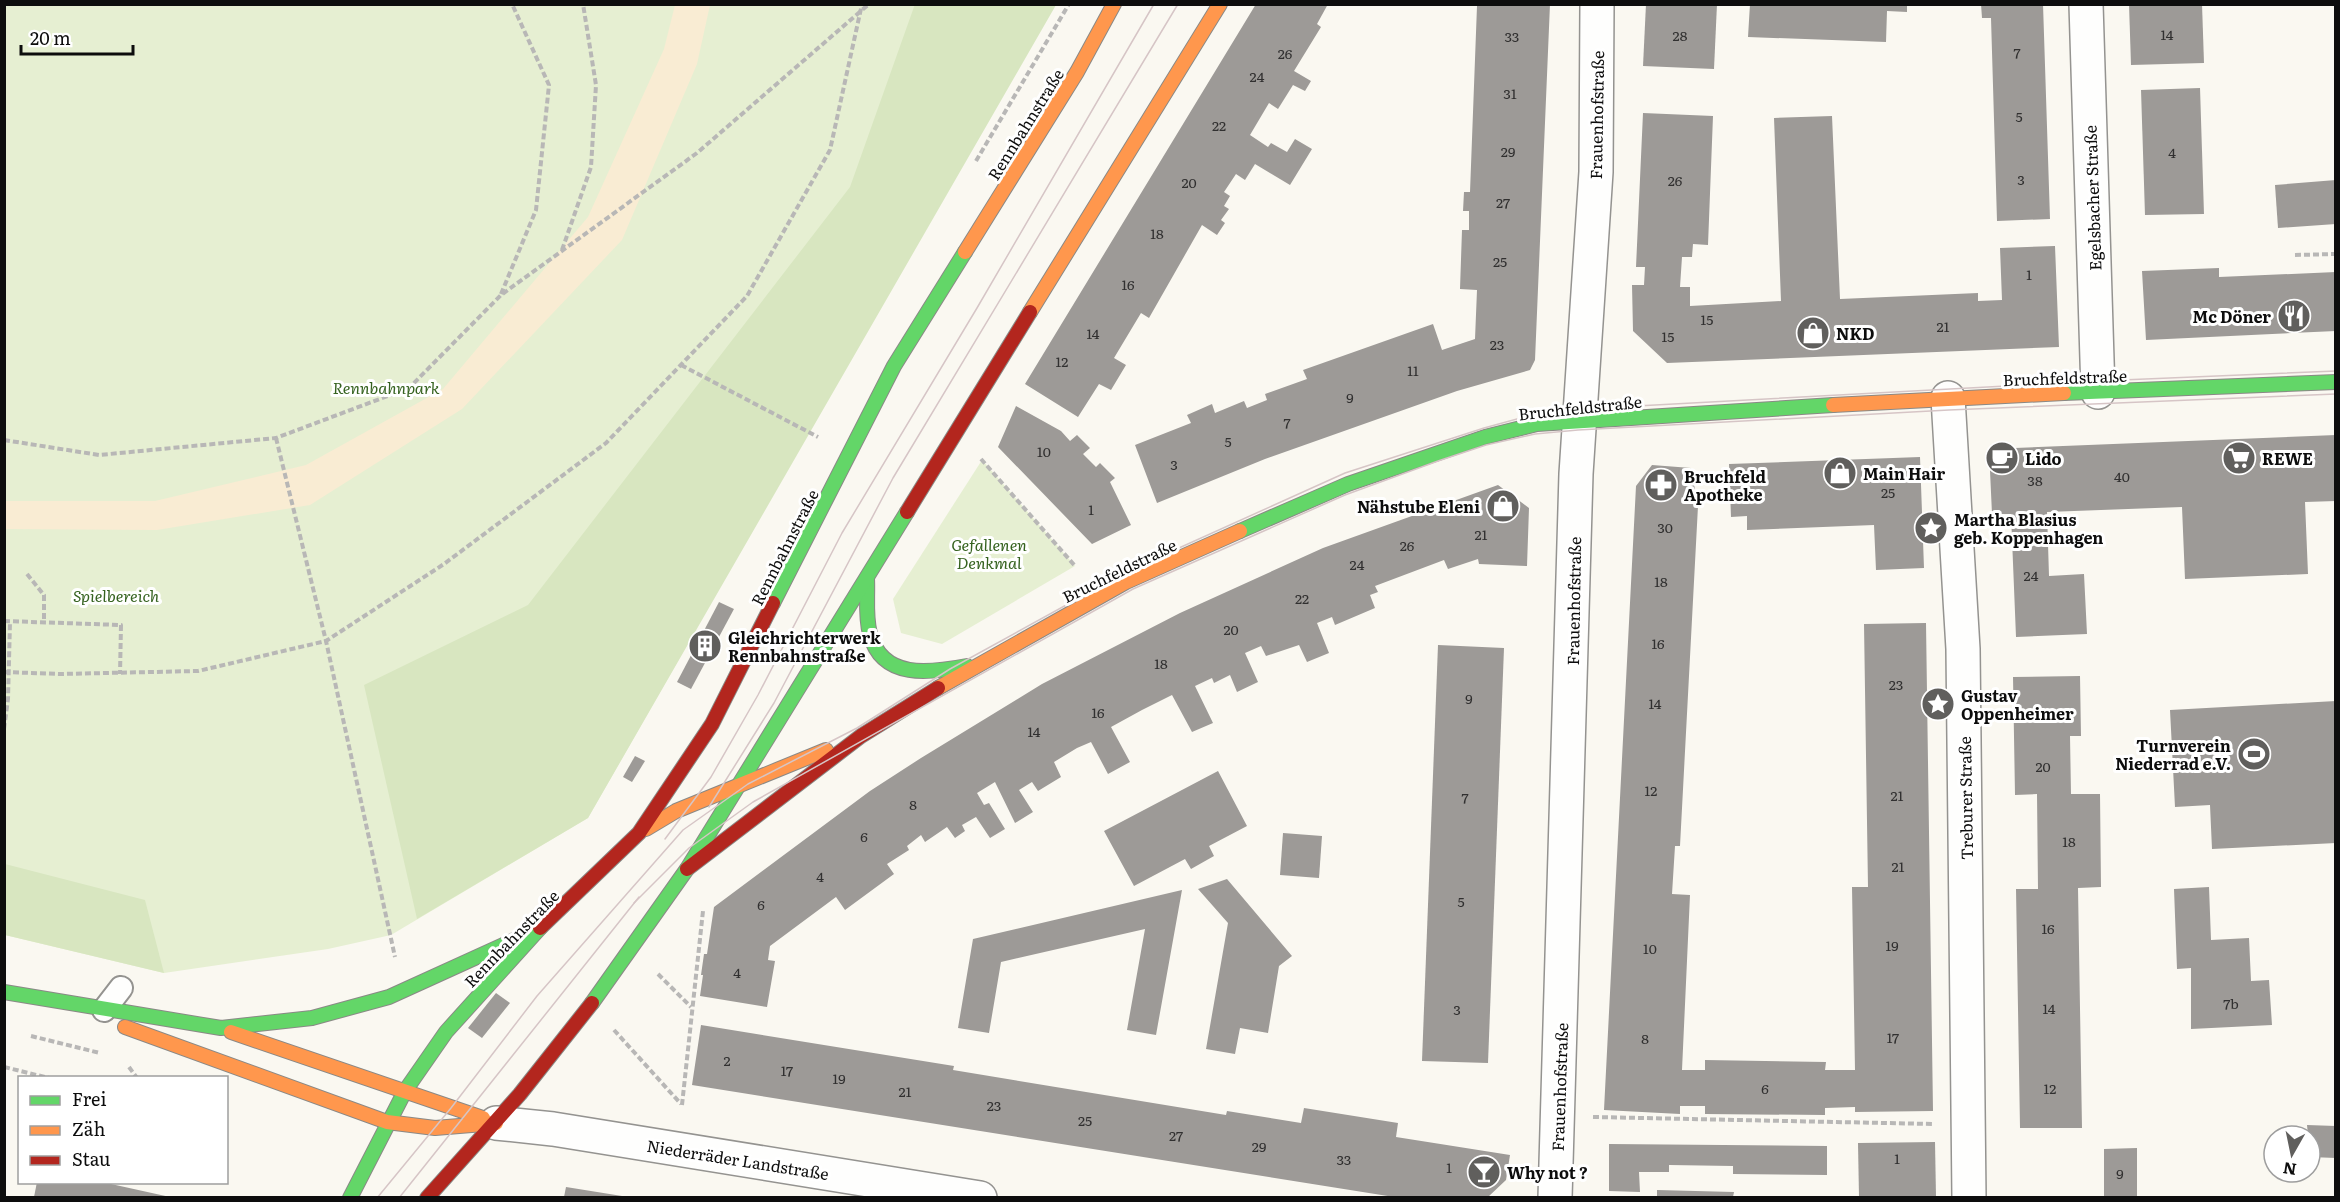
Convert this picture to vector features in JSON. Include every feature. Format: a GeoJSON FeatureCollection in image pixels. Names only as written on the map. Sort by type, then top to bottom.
{"type":"FeatureCollection","features":[{"type":"Feature","properties":{"kind":"street","name":"Rennbahnstraße"},"geometry":{"type":"LineString","coordinates":[[350,1197],[405,1091],[446,1032],[540,927],[639,833],[712,724],[894,366],[1077,72],[1114,4]]}},
{"type":"Feature","properties":{"kind":"street"},"geometry":{"type":"LineString","coordinates":[[427,1197],[449,1169],[496,1123],[533,1079],[627,955],[687,869],[1220,4]]}},
{"type":"Feature","properties":{"kind":"street","name":"Frauenhofstraße"},"geometry":{"type":"LineString","coordinates":[[1555,1197],[1580,420],[1596,172],[1597,4]]}},
{"type":"Feature","properties":{"kind":"street","name":"Egelsbacher Straße"},"geometry":{"type":"LineString","coordinates":[[2086,4],[2098,392]]}},
{"type":"Feature","properties":{"kind":"street","name":"Bruchfeldstraße"},"geometry":{"type":"LineString","coordinates":[[687,869],[861,736],[978,664],[1126,582],[1348,484],[1485,436],[1537,424],[1580,420],[1948,398],[2336,382]]}},
{"type":"Feature","properties":{"kind":"street","name":"Treburer Straße"},"geometry":{"type":"LineString","coordinates":[[1948,398],[1963,649],[1969,1197]]}},
{"type":"Feature","properties":{"kind":"street"},"geometry":{"type":"LineString","coordinates":[[867,578],[870,634],[883,661],[904,672],[978,664]]}},
{"type":"Feature","properties":{"kind":"street","name":"Bruchfeldstraße"},"geometry":{"type":"LineString","coordinates":[[639,833],[675,812],[861,736]]}},
{"type":"Feature","properties":{"kind":"street","name":"Niederräder Landstraße"},"geometry":{"type":"LineString","coordinates":[[220,1028],[312,1018],[389,997],[540,927]]}},
{"type":"Feature","properties":{"kind":"street","name":"Niederräder Landstraße"},"geometry":{"type":"LineString","coordinates":[[4,992],[58,1003],[220,1028],[496,1123]]}},
{"type":"Feature","properties":{"kind":"street","name":"Niederräder Landstraße"},"geometry":{"type":"LineString","coordinates":[[58,1003],[387,1122],[435,1128],[496,1123],[553,1129],[908,1192],[980,1197]]}},
{"type":"Feature","properties":{"kind":"lane"},"geometry":{"type":"LineString","coordinates":[[104,1010],[121,988]]}},
{"type":"Feature","properties":{"kind":"path"},"geometry":{"type":"LineString","coordinates":[[501,295],[536,210],[549,85],[512,4]]}},
{"type":"Feature","properties":{"kind":"path"},"geometry":{"type":"LineString","coordinates":[[7,672],[120,674],[198,671],[326,641],[444,564],[606,443],[747,296],[830,150],[862,4]]}},
{"type":"Feature","properties":{"kind":"path"},"geometry":{"type":"LineString","coordinates":[[4,440],[99,455],[276,438],[409,388],[501,295],[698,153],[869,4]]}},
{"type":"Feature","properties":{"kind":"path"},"geometry":{"type":"LineString","coordinates":[[561,251],[591,167],[596,85],[583,5]]}},
{"type":"Feature","properties":{"kind":"path"},"geometry":{"type":"LineString","coordinates":[[2295,255],[2336,254]]}},
{"type":"Feature","properties":{"kind":"path"},"geometry":{"type":"LineString","coordinates":[[681,365],[826,442]]}},
{"type":"Feature","properties":{"kind":"path"},"geometry":{"type":"LineString","coordinates":[[276,438],[326,641],[396,957]]}},
{"type":"Feature","properties":{"kind":"path"},"geometry":{"type":"LineString","coordinates":[[976,454],[1075,566]]}},
{"type":"Feature","properties":{"kind":"path"},"geometry":{"type":"LineString","coordinates":[[27,574],[44,595],[44,622]]}},
{"type":"Feature","properties":{"kind":"path"},"geometry":{"type":"LineString","coordinates":[[4,729],[7,621],[121,625],[120,674]]}},
{"type":"Feature","properties":{"kind":"path"},"geometry":{"type":"LineString","coordinates":[[606,1021],[682,1105],[703,910]]}},
{"type":"Feature","properties":{"kind":"path"},"geometry":{"type":"LineString","coordinates":[[650,967],[692,1008]]}},
{"type":"Feature","properties":{"kind":"path"},"geometry":{"type":"LineString","coordinates":[[26,1034],[102,1054]]}},
{"type":"Feature","properties":{"kind":"path"},"geometry":{"type":"LineString","coordinates":[[123,1059],[136,1076]]}},
{"type":"Feature","properties":{"kind":"path"},"geometry":{"type":"LineString","coordinates":[[4,1067],[44,1076]]}},
{"type":"Feature","properties":{"kind":"path"},"geometry":{"type":"LineString","coordinates":[[1559,1115],[1895,1125],[1968,1123]]}},
{"type":"Feature","properties":{"kind":"green space"},"geometry":{"type":"Polygon","coordinates":[[[915,4],[1056,5],[588,818],[417,919],[364,685],[528,605],[850,187],[915,4]]]}},
{"type":"Feature","properties":{"kind":"green space","name":"Rennbahnpark"},"geometry":{"type":"Polygon","coordinates":[[[5,5],[1053,5],[588,818],[391,935],[328,949],[164,973],[5,935],[5,5]]]}},
{"type":"Feature","properties":{"kind":"green space","name":"Gefallenen Denkmal"},"geometry":{"type":"Polygon","coordinates":[[[982,460],[1075,566],[942,644],[901,633],[893,599],[982,460]]]}},
{"type":"Feature","properties":{"kind":"green space"},"geometry":{"type":"Polygon","coordinates":[[[5,864],[145,900],[164,973],[5,935],[5,864]]]}},
{"type":"Feature","properties":{"kind":"sand"},"geometry":{"type":"Polygon","coordinates":[[[675,5],[710,5],[697,64],[622,240],[462,409],[310,505],[157,530],[5,529],[5,501],[155,501],[306,465],[443,389],[588,217],[664,49],[675,5]]]}},
{"type":"Feature","properties":{"kind":"building"},"geometry":{"type":"Polygon","coordinates":[[[1256,4],[1328,4],[1317,24],[1321,27],[1294,71],[1311,81],[1305,91],[1293,85],[1278,109],[1269,103],[1250,135],[1268,147],[1271,143],[1287,152],[1295,139],[1312,149],[1290,185],[1255,164],[1245,180],[1236,174],[1224,192],[1230,196],[1224,206],[1229,209],[1221,220],[1225,223],[1217,235],[1202,225],[1149,318],[1141,313],[1114,358],[1126,365],[1111,390],[1099,384],[1078,417],[1025,384],[1256,4]]]}},
{"type":"Feature","properties":{"kind":"building"},"geometry":{"type":"Polygon","coordinates":[[[1550,4],[1535,360],[1530,370],[1457,391],[1265,459],[1157,503],[1135,445],[1191,423],[1187,415],[1212,404],[1215,413],[1244,401],[1247,408],[1267,400],[1265,394],[1307,379],[1303,370],[1433,324],[1442,350],[1475,339],[1477,290],[1460,289],[1462,230],[1469,230],[1469,211],[1463,211],[1464,192],[1470,192],[1477,6],[1550,4]]]}},
{"type":"Feature","properties":{"kind":"building"},"geometry":{"type":"Polygon","coordinates":[[[1646,4],[1717,4],[1714,69],[1643,66],[1646,4]]]}},
{"type":"Feature","properties":{"kind":"building"},"geometry":{"type":"Polygon","coordinates":[[[1750,4],[1907,4],[1907,12],[1887,11],[1886,42],[1748,37],[1750,4]]]}},
{"type":"Feature","properties":{"kind":"building"},"geometry":{"type":"Polygon","coordinates":[[[1981,4],[2043,4],[2050,219],[1997,221],[1991,18],[1982,18],[1981,4]]]}},
{"type":"Feature","properties":{"kind":"building"},"geometry":{"type":"Polygon","coordinates":[[[2129,4],[2202,4],[2204,63],[2131,65],[2129,4]]]}},
{"type":"Feature","properties":{"kind":"building"},"geometry":{"type":"Polygon","coordinates":[[[2200,88],[2204,214],[2145,215],[2141,90],[2200,88]]]}},
{"type":"Feature","properties":{"kind":"building"},"geometry":{"type":"Polygon","coordinates":[[[1643,113],[1713,116],[1708,245],[1693,244],[1692,257],[1682,257],[1680,287],[1690,287],[1690,306],[1781,301],[1774,118],[1832,116],[1840,299],[1978,293],[1978,301],[2002,300],[2000,248],[2055,246],[2059,347],[1667,363],[1633,331],[1632,285],[1644,285],[1645,267],[1636,267],[1643,113]]]}},
{"type":"Feature","properties":{"kind":"building"},"geometry":{"type":"Polygon","coordinates":[[[2336,180],[2336,224],[2278,228],[2275,185],[2336,180]]]}},
{"type":"Feature","properties":{"kind":"building"},"geometry":{"type":"Polygon","coordinates":[[[2219,268],[2219,277],[2336,272],[2336,331],[2146,340],[2142,271],[2219,268]]]}},
{"type":"Feature","properties":{"kind":"building"},"geometry":{"type":"Polygon","coordinates":[[[1016,406],[1061,431],[1070,441],[1077,435],[1090,448],[1083,454],[1096,467],[1100,463],[1115,478],[1110,482],[1131,525],[1092,544],[998,447],[1016,406]]]}},
{"type":"Feature","properties":{"kind":"building"},"geometry":{"type":"Polygon","coordinates":[[[2336,435],[2336,501],[2305,502],[2308,574],[2185,579],[2182,507],[2047,512],[2049,576],[2084,574],[2087,634],[2016,637],[2011,514],[1992,514],[1989,449],[2336,435]]]}},
{"type":"Feature","properties":{"kind":"building"},"geometry":{"type":"Polygon","coordinates":[[[1920,457],[1924,568],[1876,570],[1874,525],[1747,530],[1747,516],[1731,517],[1729,464],[1920,457]]]}},
{"type":"Feature","properties":{"kind":"building"},"geometry":{"type":"Polygon","coordinates":[[[1652,465],[1691,468],[1698,506],[1680,846],[1675,846],[1672,894],[1690,895],[1682,1070],[1705,1070],[1705,1060],[1826,1062],[1825,1070],[1855,1070],[1852,887],[1868,887],[1864,624],[1926,623],[1933,1111],[1855,1112],[1855,1107],[1825,1108],[1825,1115],[1705,1114],[1705,1106],[1680,1106],[1680,1114],[1604,1110],[1636,486],[1652,465]]]}},
{"type":"Feature","properties":{"kind":"building"},"geometry":{"type":"Polygon","coordinates":[[[1498,485],[1529,508],[1527,566],[1479,564],[1478,559],[1448,569],[1444,560],[1375,586],[1378,592],[1370,595],[1375,608],[1335,625],[1332,617],[1317,623],[1329,653],[1307,662],[1299,645],[1266,656],[1261,646],[1245,653],[1258,682],[1237,692],[1230,675],[1214,683],[1212,678],[1195,686],[1213,723],[1192,732],[1172,695],[1142,710],[1111,727],[1130,762],[1108,774],[1091,742],[1077,748],[1054,762],[1061,777],[1038,791],[1032,782],[1019,790],[1033,812],[1015,823],[995,782],[977,793],[984,805],[989,803],[1005,829],[990,838],[976,817],[962,825],[965,831],[955,838],[947,827],[925,842],[921,835],[907,846],[909,850],[887,864],[894,874],[845,910],[836,897],[770,946],[768,960],[775,961],[767,1007],[700,996],[704,954],[707,954],[714,907],[870,791],[921,758],[1042,684],[1180,613],[1323,548],[1498,485]]]}},
{"type":"Feature","properties":{"kind":"building","name":"Gleichrichterwerk Rennbahnstraße"},"geometry":{"type":"Polygon","coordinates":[[[719,602],[734,609],[691,689],[677,682],[719,602]]]}},
{"type":"Feature","properties":{"kind":"building"},"geometry":{"type":"Polygon","coordinates":[[[1438,645],[1504,648],[1488,1063],[1422,1061],[1438,645]]]}},
{"type":"Feature","properties":{"kind":"building"},"geometry":{"type":"Polygon","coordinates":[[[2080,676],[2081,736],[2070,736],[2071,794],[2100,794],[2101,887],[2078,888],[2082,1128],[2020,1128],[2016,889],[2038,889],[2037,794],[2015,795],[2013,677],[2080,676]]]}},
{"type":"Feature","properties":{"kind":"building","name":"Turnverein Niederrad e.V."},"geometry":{"type":"Polygon","coordinates":[[[2336,701],[2336,843],[2212,849],[2210,805],[2175,807],[2170,710],[2336,701]]]}},
{"type":"Feature","properties":{"kind":"building"},"geometry":{"type":"Polygon","coordinates":[[[635,756],[645,761],[632,782],[623,777],[635,756]]]}},
{"type":"Feature","properties":{"kind":"building"},"geometry":{"type":"Polygon","coordinates":[[[1218,771],[1247,826],[1209,846],[1214,856],[1191,869],[1185,859],[1134,886],[1104,831],[1218,771]]]}},
{"type":"Feature","properties":{"kind":"building"},"geometry":{"type":"Polygon","coordinates":[[[1283,833],[1322,836],[1319,878],[1280,875],[1283,833]]]}},
{"type":"Feature","properties":{"kind":"building"},"geometry":{"type":"Polygon","coordinates":[[[1227,879],[1292,956],[1279,966],[1268,1033],[1240,1028],[1235,1054],[1206,1049],[1228,923],[1198,889],[1227,879]]]}},
{"type":"Feature","properties":{"kind":"building"},"geometry":{"type":"Polygon","coordinates":[[[2209,887],[2211,940],[2249,938],[2251,981],[2269,980],[2272,1025],[2191,1029],[2191,968],[2177,969],[2174,889],[2209,887]]]}},
{"type":"Feature","properties":{"kind":"building"},"geometry":{"type":"Polygon","coordinates":[[[1182,890],[1156,1035],[1127,1030],[1145,929],[1001,962],[989,1033],[958,1028],[973,939],[1182,890]]]}},
{"type":"Feature","properties":{"kind":"building"},"geometry":{"type":"Polygon","coordinates":[[[496,993],[510,1003],[482,1038],[468,1028],[496,993]]]}},
{"type":"Feature","properties":{"kind":"building"},"geometry":{"type":"Polygon","coordinates":[[[701,1025],[954,1066],[953,1070],[1226,1115],[1227,1111],[1301,1123],[1304,1108],[1398,1123],[1396,1137],[1510,1155],[1506,1180],[1488,1197],[1394,1197],[692,1085],[701,1025]]]}},
{"type":"Feature","properties":{"kind":"building"},"geometry":{"type":"Polygon","coordinates":[[[2322,1126],[2336,1126],[2336,1158],[2322,1157],[2322,1126]]]}},
{"type":"Feature","properties":{"kind":"building"},"geometry":{"type":"Polygon","coordinates":[[[1935,1142],[1936,1197],[1859,1197],[1858,1143],[1935,1142]]]}},
{"type":"Feature","properties":{"kind":"building"},"geometry":{"type":"Polygon","coordinates":[[[1609,1144],[1827,1146],[1827,1175],[1733,1174],[1733,1166],[1669,1165],[1669,1172],[1639,1172],[1640,1192],[1609,1191],[1609,1144]]]}},
{"type":"Feature","properties":{"kind":"building"},"geometry":{"type":"Polygon","coordinates":[[[2137,1148],[2137,1197],[2104,1197],[2104,1149],[2137,1148]]]}},
{"type":"Feature","properties":{"kind":"building"},"geometry":{"type":"Polygon","coordinates":[[[37,1184],[111,1184],[170,1197],[34,1197],[37,1184]]]}},
{"type":"Feature","properties":{"kind":"building"},"geometry":{"type":"Polygon","coordinates":[[[566,1187],[622,1196],[622,1197],[564,1197],[566,1187]]]}},
{"type":"Feature","properties":{"kind":"building"},"geometry":{"type":"Polygon","coordinates":[[[1657,1190],[1734,1192],[1733,1197],[1657,1197],[1657,1190]]]}},
{"type":"Feature","properties":{"kind":"tram line"},"geometry":{"type":"LineString","coordinates":[[665,839],[711,777],[758,695],[842,533],[977,308],[1154,4]]}},
{"type":"Feature","properties":{"kind":"tram line"},"geometry":{"type":"LineString","coordinates":[[709,807],[774,703],[893,478],[1178,4]]}},
{"type":"Feature","properties":{"kind":"tram line"},"geometry":{"type":"LineString","coordinates":[[377,1198],[451,1108],[537,996],[683,830],[748,784],[857,728],[950,669],[1128,571],[1345,473],[1535,414],[1581,409],[2098,381],[2336,371]]}},
{"type":"Feature","properties":{"kind":"tram line"},"geometry":{"type":"LineString","coordinates":[[634,903],[689,848],[753,802],[1133,589],[1345,495],[1486,445],[1535,434],[1578,430],[1949,410],[2336,394]]}},
{"type":"Feature","properties":{"kind":"tram line"},"geometry":{"type":"LineString","coordinates":[[399,1198],[639,897]]}},
{"type":"Feature","properties":{"kind":"traffic: fast"},"geometry":{"type":"LineString","coordinates":[[773,603],[894,366],[965,252]]}},
{"type":"Feature","properties":{"kind":"traffic: fast"},"geometry":{"type":"LineString","coordinates":[[2064,393],[2336,382]]}},
{"type":"Feature","properties":{"kind":"traffic: fast"},"geometry":{"type":"LineString","coordinates":[[1240,531],[1348,484],[1485,437],[1537,424],[1833,405]]}},
{"type":"Feature","properties":{"kind":"traffic: fast"},"geometry":{"type":"LineString","coordinates":[[592,1003],[687,869],[907,512]]}},
{"type":"Feature","properties":{"kind":"traffic: fast"},"geometry":{"type":"LineString","coordinates":[[867,578],[868,627],[876,649],[885,659],[909,670],[938,670],[967,666]]}},
{"type":"Feature","properties":{"kind":"traffic: fast"},"geometry":{"type":"LineString","coordinates":[[350,1198],[405,1091],[446,1032],[540,928]]}},
{"type":"Feature","properties":{"kind":"traffic: fast"},"geometry":{"type":"LineString","coordinates":[[4,992],[221,1028],[312,1018],[389,997],[523,936]]}},
{"type":"Feature","properties":{"kind":"traffic: slow"},"geometry":{"type":"LineString","coordinates":[[965,252],[1077,72],[1114,4]]}},
{"type":"Feature","properties":{"kind":"traffic: slow"},"geometry":{"type":"LineString","coordinates":[[1030,312],[1220,4]]}},
{"type":"Feature","properties":{"kind":"traffic: slow"},"geometry":{"type":"LineString","coordinates":[[1833,405],[2064,393]]}},
{"type":"Feature","properties":{"kind":"traffic: slow"},"geometry":{"type":"LineString","coordinates":[[938,688],[1126,582],[1240,531]]}},
{"type":"Feature","properties":{"kind":"traffic: slow"},"geometry":{"type":"LineString","coordinates":[[646,829],[676,811],[826,750]]}},
{"type":"Feature","properties":{"kind":"traffic: slow"},"geometry":{"type":"LineString","coordinates":[[125,1027],[387,1122],[435,1128],[496,1123]]}},
{"type":"Feature","properties":{"kind":"traffic: slow"},"geometry":{"type":"LineString","coordinates":[[231,1032],[483,1118]]}},
{"type":"Feature","properties":{"kind":"traffic: jam"},"geometry":{"type":"LineString","coordinates":[[907,512],[1030,312]]}},
{"type":"Feature","properties":{"kind":"traffic: jam"},"geometry":{"type":"LineString","coordinates":[[540,928],[639,833],[712,724],[773,603]]}},
{"type":"Feature","properties":{"kind":"traffic: jam"},"geometry":{"type":"LineString","coordinates":[[687,869],[861,736],[938,688]]}},
{"type":"Feature","properties":{"kind":"traffic: jam"},"geometry":{"type":"LineString","coordinates":[[427,1198],[520,1094],[592,1003]]}},
{"type":"Feature","properties":{"kind":"place","name":"Mc Döner"},"geometry":{"type":"Point","coordinates":[2294,316]}},
{"type":"Feature","properties":{"kind":"place","name":"NKD"},"geometry":{"type":"Point","coordinates":[1813,333]}},
{"type":"Feature","properties":{"kind":"place","name":"Lido"},"geometry":{"type":"Point","coordinates":[2002,458]}},
{"type":"Feature","properties":{"kind":"place","name":"REWE"},"geometry":{"type":"Point","coordinates":[2239,458]}},
{"type":"Feature","properties":{"kind":"place","name":"Main Hair"},"geometry":{"type":"Point","coordinates":[1840,473]}},
{"type":"Feature","properties":{"kind":"place","name":"Bruchfeld Apotheke"},"geometry":{"type":"Point","coordinates":[1661,485]}},
{"type":"Feature","properties":{"kind":"place","name":"Nähstube Eleni"},"geometry":{"type":"Point","coordinates":[1503,506]}},
{"type":"Feature","properties":{"kind":"place","name":"Martha Blasius geb. Koppenhagen"},"geometry":{"type":"Point","coordinates":[1931,528]}},
{"type":"Feature","properties":{"kind":"place","name":"Gleichrichterwerk Rennbahnstraße"},"geometry":{"type":"Point","coordinates":[705,646]}},
{"type":"Feature","properties":{"kind":"place","name":"Gustav Oppenheimer"},"geometry":{"type":"Point","coordinates":[1938,704]}},
{"type":"Feature","properties":{"kind":"place","name":"Turnverein Niederrad e.V."},"geometry":{"type":"Point","coordinates":[2254,754]}},
{"type":"Feature","properties":{"kind":"place","name":"Why not ?"},"geometry":{"type":"Point","coordinates":[1484,1172]}},
{"type":"Feature","properties":{"kind":"park label","name":"Spielbereich"},"geometry":{"type":"Point","coordinates":[116,595]}}]}
